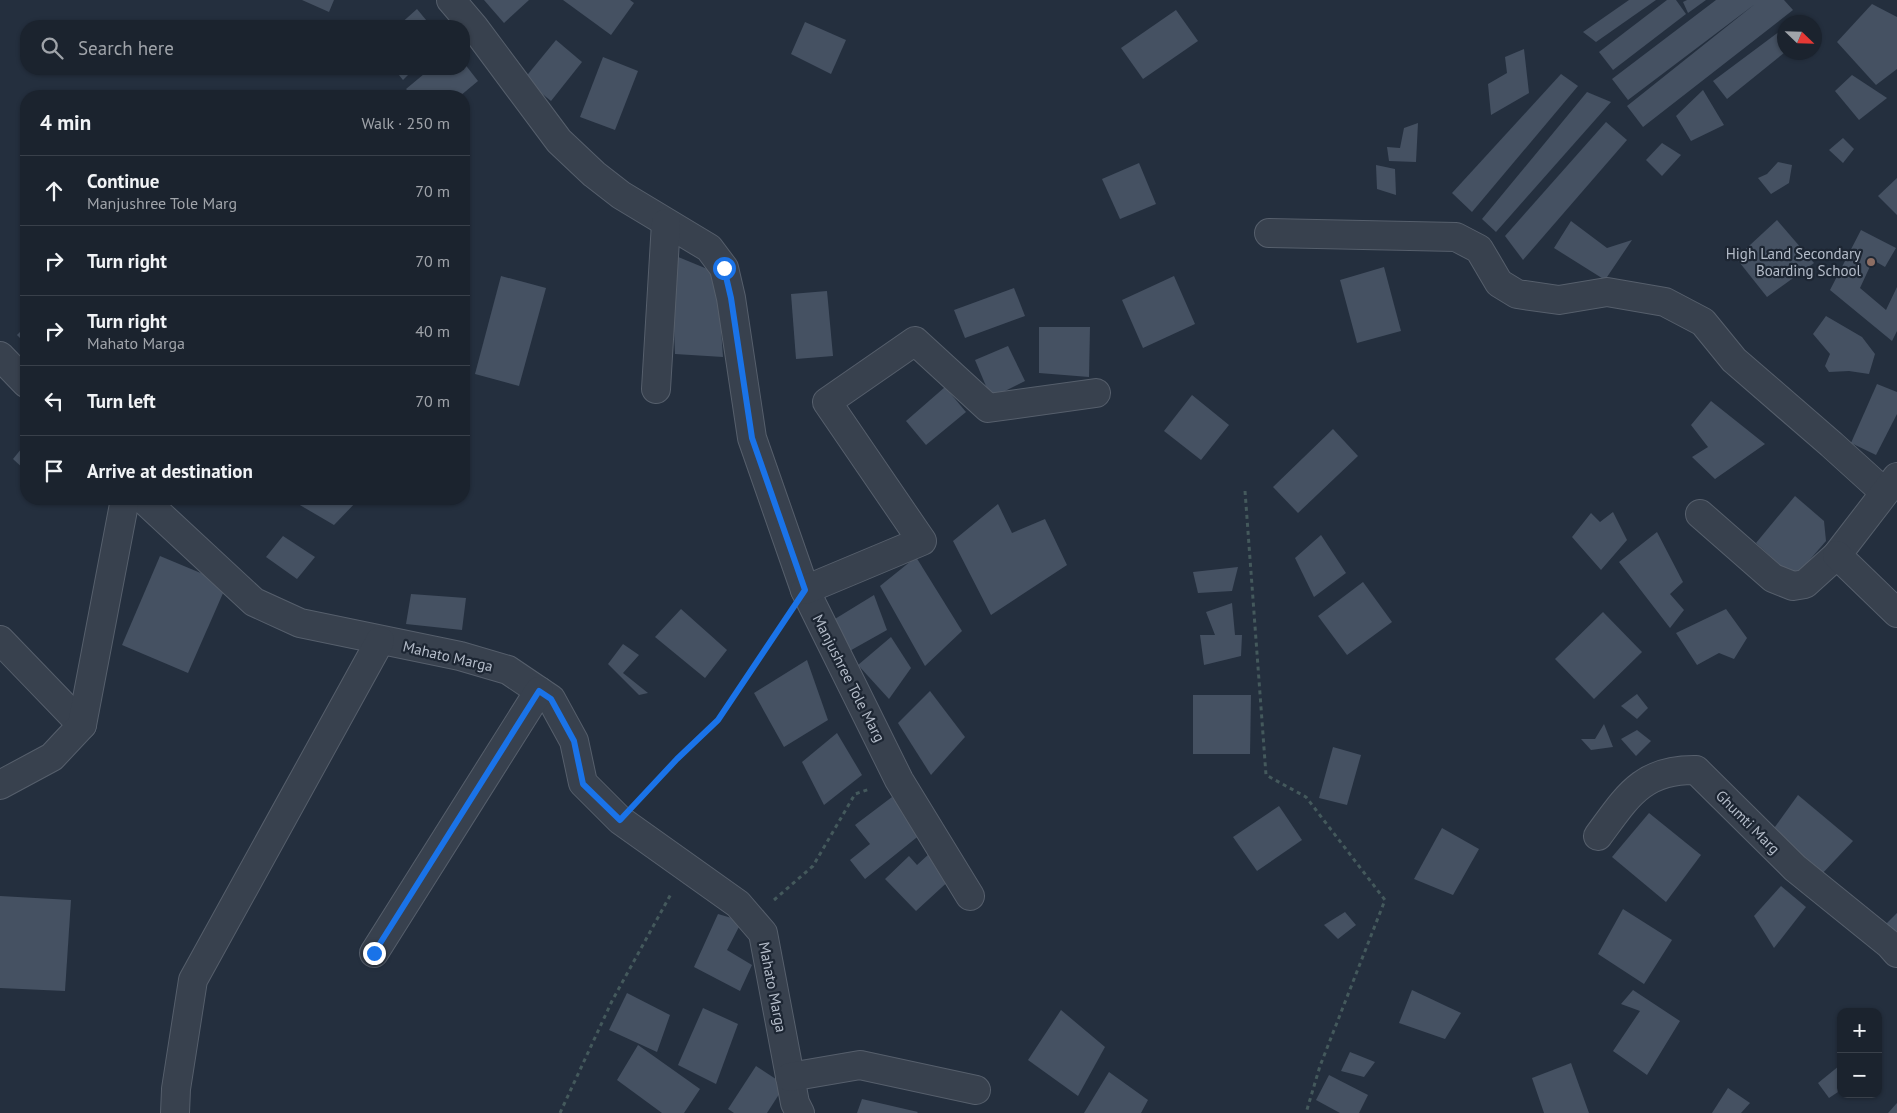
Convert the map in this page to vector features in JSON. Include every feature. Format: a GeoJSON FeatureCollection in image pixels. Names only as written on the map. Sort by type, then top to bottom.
{"type":"FeatureCollection","features":[{"type":"Feature","properties":{"kind":"street","name":"Manjushree Tole Marg"},"geometry":{"type":"LineString","coordinates":[[451,0],[468,20]]}},
{"type":"Feature","properties":{"kind":"street","name":"Manjushree Tole Marg"},"geometry":{"type":"LineString","coordinates":[[470,22],[559,141],[594,174],[621,195],[709,248],[724,268],[731,298],[752,438],[805,590],[900,780],[970,896]]}},
{"type":"Feature","properties":{"kind":"street"},"geometry":{"type":"LineString","coordinates":[[656,389],[666,223]]}},
{"type":"Feature","properties":{"kind":"street"},"geometry":{"type":"LineString","coordinates":[[1269,233],[1456,237],[1479,249],[1500,283],[1517,294],[1559,300],[1607,292],[1665,302],[1703,322],[1734,360],[1832,444],[1890,485],[1837,555],[1805,584],[1793,586],[1773,578],[1700,514]]}},
{"type":"Feature","properties":{"kind":"street"},"geometry":{"type":"LineString","coordinates":[[805,590],[922,541],[827,402],[915,341],[988,408],[1096,392]]}},
{"type":"Feature","properties":{"kind":"street"},"geometry":{"type":"LineString","coordinates":[[0,356],[20,377]]}},
{"type":"Feature","properties":{"kind":"street"},"geometry":{"type":"LineString","coordinates":[[0,785],[52,757],[82,725],[124,505]]}},
{"type":"Feature","properties":{"kind":"street","name":"Mahato Marga"},"geometry":{"type":"LineString","coordinates":[[149,505],[254,602],[300,623],[460,656],[508,670],[551,699],[574,741],[583,784],[620,820],[738,904],[763,934],[795,1103],[800,1113]]}},
{"type":"Feature","properties":{"kind":"street"},"geometry":{"type":"LineString","coordinates":[[1837,555],[1897,613]]}},
{"type":"Feature","properties":{"kind":"street"},"geometry":{"type":"LineString","coordinates":[[0,640],[82,725]]}},
{"type":"Feature","properties":{"kind":"street"},"geometry":{"type":"LineString","coordinates":[[175,1113],[176,1089],[193,980],[380,641]]}},
{"type":"Feature","properties":{"kind":"street"},"geometry":{"type":"LineString","coordinates":[[374,953],[539,691]]}},
{"type":"Feature","properties":{"kind":"street","name":"Ghumti Marg"},"geometry":{"type":"LineString","coordinates":[[1598,836],[1632,792],[1652,777],[1681,770],[1696,770],[1795,868],[1897,953]]}},
{"type":"Feature","properties":{"kind":"street"},"geometry":{"type":"LineString","coordinates":[[790,1077],[860,1065],[976,1090]]}},
{"type":"Feature","properties":{"kind":"path"},"geometry":{"type":"LineString","coordinates":[[1245,492],[1266,775],[1306,797],[1385,900],[1320,1066],[1306,1113]]}},
{"type":"Feature","properties":{"kind":"path"},"geometry":{"type":"LineString","coordinates":[[620,820],[677,759],[718,720],[805,590]]}},
{"type":"Feature","properties":{"kind":"path"},"geometry":{"type":"LineString","coordinates":[[763,934],[772,903],[813,866],[855,794],[900,780]]}},
{"type":"Feature","properties":{"kind":"path"},"geometry":{"type":"LineString","coordinates":[[560,1113],[612,1001],[685,867]]}},
{"type":"Feature","properties":{"kind":"building"},"geometry":{"type":"Polygon","coordinates":[[[302,0],[334,0],[329,12],[302,0]]]}},
{"type":"Feature","properties":{"kind":"building"},"geometry":{"type":"Polygon","coordinates":[[[484,0],[529,0],[504,23],[484,0]]]}},
{"type":"Feature","properties":{"kind":"building"},"geometry":{"type":"Polygon","coordinates":[[[563,0],[630,0],[634,3],[611,35],[563,0]]]}},
{"type":"Feature","properties":{"kind":"building"},"geometry":{"type":"Polygon","coordinates":[[[1629,0],[1656,0],[1596,42],[1583,32],[1629,0]]]}},
{"type":"Feature","properties":{"kind":"building"},"geometry":{"type":"Polygon","coordinates":[[[1667,0],[1676,0],[1686,14],[1613,70],[1599,52],[1667,0]]]}},
{"type":"Feature","properties":{"kind":"building"},"geometry":{"type":"Polygon","coordinates":[[[1687,0],[1706,0],[1688,13],[1683,2],[1687,0]]]}},
{"type":"Feature","properties":{"kind":"building"},"geometry":{"type":"Polygon","coordinates":[[[1716,0],[1784,0],[1793,10],[1787,15],[1777,15],[1777,22],[1643,127],[1627,106],[1755,4],[1628,100],[1612,79],[1716,0]]]}},
{"type":"Feature","properties":{"kind":"building"},"geometry":{"type":"Polygon","coordinates":[[[1872,4],[1897,17],[1897,69],[1876,85],[1837,42],[1872,4]]]}},
{"type":"Feature","properties":{"kind":"building"},"geometry":{"type":"Polygon","coordinates":[[[417,9],[426,20],[405,20],[417,9]]]}},
{"type":"Feature","properties":{"kind":"building"},"geometry":{"type":"Polygon","coordinates":[[[1176,10],[1198,41],[1143,79],[1121,48],[1176,10]]]}},
{"type":"Feature","properties":{"kind":"building"},"geometry":{"type":"Polygon","coordinates":[[[805,22],[846,40],[831,74],[791,54],[805,22]]]}},
{"type":"Feature","properties":{"kind":"building"},"geometry":{"type":"Polygon","coordinates":[[[1777,33],[1777,59],[1727,99],[1713,81],[1777,33]]]}},
{"type":"Feature","properties":{"kind":"building"},"geometry":{"type":"Polygon","coordinates":[[[556,40],[582,62],[551,101],[524,79],[556,40]]]}},
{"type":"Feature","properties":{"kind":"building"},"geometry":{"type":"Polygon","coordinates":[[[1524,49],[1529,93],[1491,115],[1488,84],[1507,73],[1505,57],[1524,49]]]}},
{"type":"Feature","properties":{"kind":"building"},"geometry":{"type":"Polygon","coordinates":[[[603,57],[638,71],[615,130],[580,117],[603,57]]]}},
{"type":"Feature","properties":{"kind":"building"},"geometry":{"type":"Polygon","coordinates":[[[470,71],[478,81],[467,90],[406,89],[423,75],[470,75],[470,71]]]}},
{"type":"Feature","properties":{"kind":"building"},"geometry":{"type":"Polygon","coordinates":[[[1561,74],[1578,86],[1472,212],[1452,193],[1561,74]]]}},
{"type":"Feature","properties":{"kind":"building"},"geometry":{"type":"Polygon","coordinates":[[[399,75],[408,75],[403,80],[399,75]]]}},
{"type":"Feature","properties":{"kind":"building"},"geometry":{"type":"Polygon","coordinates":[[[1852,75],[1887,98],[1859,120],[1835,91],[1852,75]]]}},
{"type":"Feature","properties":{"kind":"building"},"geometry":{"type":"Polygon","coordinates":[[[1703,90],[1724,125],[1691,141],[1676,116],[1703,90]]]}},
{"type":"Feature","properties":{"kind":"building"},"geometry":{"type":"Polygon","coordinates":[[[1587,92],[1611,102],[1496,232],[1482,219],[1587,92]]]}},
{"type":"Feature","properties":{"kind":"building"},"geometry":{"type":"Polygon","coordinates":[[[1606,122],[1627,140],[1523,260],[1505,236],[1606,122]]]}},
{"type":"Feature","properties":{"kind":"building"},"geometry":{"type":"Polygon","coordinates":[[[1418,123],[1416,162],[1389,161],[1387,147],[1400,148],[1404,128],[1418,123]]]}},
{"type":"Feature","properties":{"kind":"building"},"geometry":{"type":"Polygon","coordinates":[[[1843,138],[1854,149],[1843,163],[1829,150],[1843,138]]]}},
{"type":"Feature","properties":{"kind":"building"},"geometry":{"type":"Polygon","coordinates":[[[1662,143],[1681,155],[1662,176],[1646,160],[1662,143]]]}},
{"type":"Feature","properties":{"kind":"building"},"geometry":{"type":"Polygon","coordinates":[[[1778,162],[1792,165],[1789,183],[1771,194],[1758,178],[1767,174],[1778,162]]]}},
{"type":"Feature","properties":{"kind":"building"},"geometry":{"type":"Polygon","coordinates":[[[1139,163],[1156,204],[1120,219],[1102,179],[1139,163]]]}},
{"type":"Feature","properties":{"kind":"building"},"geometry":{"type":"Polygon","coordinates":[[[1376,165],[1395,169],[1396,195],[1377,189],[1376,165]]]}},
{"type":"Feature","properties":{"kind":"building"},"geometry":{"type":"Polygon","coordinates":[[[1897,178],[1897,215],[1878,196],[1897,178]]]}},
{"type":"Feature","properties":{"kind":"building"},"geometry":{"type":"Polygon","coordinates":[[[1777,220],[1814,263],[1767,297],[1736,258],[1777,220]]]}},
{"type":"Feature","properties":{"kind":"building"},"geometry":{"type":"Polygon","coordinates":[[[1571,221],[1607,248],[1632,240],[1605,280],[1554,248],[1571,221]]]}},
{"type":"Feature","properties":{"kind":"building","name":"High Land Secondary Boarding School"},"geometry":{"type":"Polygon","coordinates":[[[1861,230],[1896,248],[1885,267],[1873,260],[1860,288],[1886,310],[1897,287],[1897,331],[1892,341],[1830,290],[1861,230]]]}},
{"type":"Feature","properties":{"kind":"building"},"geometry":{"type":"Polygon","coordinates":[[[671,254],[717,273],[723,357],[675,354],[671,254]]]}},
{"type":"Feature","properties":{"kind":"building"},"geometry":{"type":"Polygon","coordinates":[[[1384,267],[1401,331],[1357,343],[1340,280],[1384,267]]]}},
{"type":"Feature","properties":{"kind":"building"},"geometry":{"type":"Polygon","coordinates":[[[501,276],[546,288],[519,386],[475,374],[501,276]]]}},
{"type":"Feature","properties":{"kind":"building"},"geometry":{"type":"Polygon","coordinates":[[[1174,276],[1195,324],[1143,348],[1122,300],[1174,276]]]}},
{"type":"Feature","properties":{"kind":"building"},"geometry":{"type":"Polygon","coordinates":[[[1014,288],[1025,316],[965,338],[954,310],[1014,288]]]}},
{"type":"Feature","properties":{"kind":"building"},"geometry":{"type":"Polygon","coordinates":[[[827,291],[833,356],[796,359],[791,294],[827,291]]]}},
{"type":"Feature","properties":{"kind":"building"},"geometry":{"type":"Polygon","coordinates":[[[1826,316],[1862,337],[1875,354],[1869,374],[1849,371],[1829,372],[1825,366],[1830,354],[1813,334],[1826,316]]]}},
{"type":"Feature","properties":{"kind":"building"},"geometry":{"type":"Polygon","coordinates":[[[1039,327],[1090,327],[1089,377],[1039,373],[1039,327]]]}},
{"type":"Feature","properties":{"kind":"building"},"geometry":{"type":"Polygon","coordinates":[[[1008,346],[1025,381],[991,398],[975,360],[1008,346]]]}},
{"type":"Feature","properties":{"kind":"building"},"geometry":{"type":"Polygon","coordinates":[[[1877,384],[1897,392],[1897,414],[1876,455],[1851,443],[1877,384]]]}},
{"type":"Feature","properties":{"kind":"building"},"geometry":{"type":"Polygon","coordinates":[[[945,387],[966,412],[926,445],[906,421],[945,387]]]}},
{"type":"Feature","properties":{"kind":"building"},"geometry":{"type":"Polygon","coordinates":[[[1192,395],[1229,425],[1201,460],[1164,431],[1192,395]]]}},
{"type":"Feature","properties":{"kind":"building"},"geometry":{"type":"Polygon","coordinates":[[[1711,401],[1765,444],[1715,479],[1692,457],[1708,447],[1691,425],[1711,401]]]}},
{"type":"Feature","properties":{"kind":"building"},"geometry":{"type":"Polygon","coordinates":[[[1333,429],[1358,456],[1298,513],[1273,487],[1333,429]]]}},
{"type":"Feature","properties":{"kind":"building"},"geometry":{"type":"Polygon","coordinates":[[[20,450],[20,465],[13,459],[20,450]]]}},
{"type":"Feature","properties":{"kind":"building"},"geometry":{"type":"Polygon","coordinates":[[[1795,496],[1824,521],[1826,541],[1794,578],[1756,543],[1795,496]]]}},
{"type":"Feature","properties":{"kind":"building"},"geometry":{"type":"Polygon","coordinates":[[[998,504],[1012,533],[1045,519],[1067,565],[991,615],[953,541],[998,504]]]}},
{"type":"Feature","properties":{"kind":"building"},"geometry":{"type":"Polygon","coordinates":[[[300,505],[353,505],[334,525],[300,505]]]}},
{"type":"Feature","properties":{"kind":"building"},"geometry":{"type":"Polygon","coordinates":[[[1613,512],[1627,540],[1601,570],[1572,537],[1591,513],[1600,522],[1613,512]]]}},
{"type":"Feature","properties":{"kind":"building"},"geometry":{"type":"Polygon","coordinates":[[[1657,532],[1683,582],[1670,594],[1684,610],[1670,628],[1619,562],[1657,532]]]}},
{"type":"Feature","properties":{"kind":"building"},"geometry":{"type":"Polygon","coordinates":[[[1321,535],[1346,573],[1314,597],[1295,558],[1321,535]]]}},
{"type":"Feature","properties":{"kind":"building"},"geometry":{"type":"Polygon","coordinates":[[[283,536],[315,557],[297,579],[266,557],[283,536]]]}},
{"type":"Feature","properties":{"kind":"building"},"geometry":{"type":"Polygon","coordinates":[[[160,556],[227,584],[188,673],[122,645],[160,556]]]}},
{"type":"Feature","properties":{"kind":"building"},"geometry":{"type":"Polygon","coordinates":[[[916,557],[962,631],[925,666],[880,586],[916,557]]]}},
{"type":"Feature","properties":{"kind":"building"},"geometry":{"type":"Polygon","coordinates":[[[1238,567],[1232,591],[1198,593],[1193,572],[1238,567]]]}},
{"type":"Feature","properties":{"kind":"building"},"geometry":{"type":"Polygon","coordinates":[[[1363,582],[1392,622],[1347,655],[1318,616],[1363,582]]]}},
{"type":"Feature","properties":{"kind":"building"},"geometry":{"type":"Polygon","coordinates":[[[411,594],[466,598],[462,630],[406,624],[411,594]]]}},
{"type":"Feature","properties":{"kind":"building"},"geometry":{"type":"Polygon","coordinates":[[[874,595],[887,630],[846,653],[830,622],[874,595]]]}},
{"type":"Feature","properties":{"kind":"building"},"geometry":{"type":"Polygon","coordinates":[[[1232,603],[1235,635],[1242,635],[1241,656],[1204,665],[1200,635],[1215,635],[1206,612],[1232,603]]]}},
{"type":"Feature","properties":{"kind":"building"},"geometry":{"type":"Polygon","coordinates":[[[681,609],[727,650],[705,678],[655,637],[681,609]]]}},
{"type":"Feature","properties":{"kind":"building"},"geometry":{"type":"Polygon","coordinates":[[[1726,609],[1747,638],[1734,659],[1719,653],[1697,665],[1676,633],[1726,609]]]}},
{"type":"Feature","properties":{"kind":"building"},"geometry":{"type":"Polygon","coordinates":[[[1603,612],[1642,652],[1594,699],[1555,659],[1603,612]]]}},
{"type":"Feature","properties":{"kind":"building"},"geometry":{"type":"Polygon","coordinates":[[[891,637],[911,668],[889,699],[858,665],[891,637]]]}},
{"type":"Feature","properties":{"kind":"building"},"geometry":{"type":"Polygon","coordinates":[[[623,644],[639,655],[623,673],[648,693],[639,695],[608,664],[623,644]]]}},
{"type":"Feature","properties":{"kind":"building"},"geometry":{"type":"Polygon","coordinates":[[[807,660],[828,720],[784,747],[754,693],[807,660]]]}},
{"type":"Feature","properties":{"kind":"building"},"geometry":{"type":"Polygon","coordinates":[[[930,691],[965,737],[931,775],[898,723],[930,691]]]}},
{"type":"Feature","properties":{"kind":"building"},"geometry":{"type":"Polygon","coordinates":[[[1637,694],[1648,708],[1637,719],[1621,706],[1637,694]]]}},
{"type":"Feature","properties":{"kind":"building"},"geometry":{"type":"Polygon","coordinates":[[[1193,695],[1251,695],[1250,754],[1193,754],[1193,695]]]}},
{"type":"Feature","properties":{"kind":"building"},"geometry":{"type":"Polygon","coordinates":[[[1604,724],[1613,747],[1591,750],[1581,739],[1595,739],[1604,724]]]}},
{"type":"Feature","properties":{"kind":"building"},"geometry":{"type":"Polygon","coordinates":[[[1637,730],[1651,741],[1636,756],[1621,739],[1637,730]]]}},
{"type":"Feature","properties":{"kind":"building"},"geometry":{"type":"Polygon","coordinates":[[[837,733],[862,775],[824,805],[802,762],[837,733]]]}},
{"type":"Feature","properties":{"kind":"building"},"geometry":{"type":"Polygon","coordinates":[[[1333,747],[1361,755],[1347,805],[1319,798],[1333,747]]]}},
{"type":"Feature","properties":{"kind":"building"},"geometry":{"type":"Polygon","coordinates":[[[1798,795],[1853,841],[1820,876],[1772,831],[1798,795]]]}},
{"type":"Feature","properties":{"kind":"building"},"geometry":{"type":"Polygon","coordinates":[[[892,797],[921,834],[865,879],[850,860],[870,844],[855,825],[892,797]]]}},
{"type":"Feature","properties":{"kind":"building"},"geometry":{"type":"Polygon","coordinates":[[[1279,806],[1302,840],[1257,871],[1233,837],[1279,806]]]}},
{"type":"Feature","properties":{"kind":"building"},"geometry":{"type":"Polygon","coordinates":[[[1649,813],[1701,855],[1666,902],[1612,857],[1649,813]]]}},
{"type":"Feature","properties":{"kind":"building"},"geometry":{"type":"Polygon","coordinates":[[[1442,828],[1479,849],[1453,895],[1414,879],[1442,828]]]}},
{"type":"Feature","properties":{"kind":"building"},"geometry":{"type":"Polygon","coordinates":[[[930,853],[953,877],[916,911],[885,879],[909,856],[917,865],[930,853]]]}},
{"type":"Feature","properties":{"kind":"building"},"geometry":{"type":"Polygon","coordinates":[[[1781,886],[1806,907],[1774,948],[1754,916],[1781,886]]]}},
{"type":"Feature","properties":{"kind":"building"},"geometry":{"type":"Polygon","coordinates":[[[0,896],[71,900],[65,991],[0,988],[0,896]]]}},
{"type":"Feature","properties":{"kind":"building"},"geometry":{"type":"Polygon","coordinates":[[[1623,909],[1672,940],[1644,984],[1598,954],[1623,909]]]}},
{"type":"Feature","properties":{"kind":"building"},"geometry":{"type":"Polygon","coordinates":[[[1345,912],[1356,925],[1338,939],[1324,925],[1345,912]]]}},
{"type":"Feature","properties":{"kind":"building"},"geometry":{"type":"Polygon","coordinates":[[[1897,913],[1897,941],[1883,927],[1897,913]]]}},
{"type":"Feature","properties":{"kind":"building"},"geometry":{"type":"Polygon","coordinates":[[[718,914],[742,921],[727,950],[752,965],[740,991],[694,967],[718,914]]]}},
{"type":"Feature","properties":{"kind":"building"},"geometry":{"type":"Polygon","coordinates":[[[1412,990],[1461,1013],[1445,1039],[1399,1023],[1412,990]]]}},
{"type":"Feature","properties":{"kind":"building"},"geometry":{"type":"Polygon","coordinates":[[[1633,990],[1680,1021],[1647,1075],[1613,1051],[1640,1011],[1621,1004],[1633,990]]]}},
{"type":"Feature","properties":{"kind":"building"},"geometry":{"type":"Polygon","coordinates":[[[627,993],[670,1015],[657,1052],[609,1030],[627,993]]]}},
{"type":"Feature","properties":{"kind":"building"},"geometry":{"type":"Polygon","coordinates":[[[703,1008],[738,1024],[716,1084],[678,1065],[703,1008]]]}},
{"type":"Feature","properties":{"kind":"building"},"geometry":{"type":"Polygon","coordinates":[[[1061,1010],[1105,1047],[1078,1096],[1028,1060],[1061,1010]]]}},
{"type":"Feature","properties":{"kind":"building"},"geometry":{"type":"Polygon","coordinates":[[[638,1045],[700,1089],[684,1113],[662,1113],[617,1080],[638,1045]]]}},
{"type":"Feature","properties":{"kind":"building"},"geometry":{"type":"Polygon","coordinates":[[[1350,1052],[1375,1062],[1364,1077],[1341,1071],[1350,1052]]]}},
{"type":"Feature","properties":{"kind":"building"},"geometry":{"type":"Polygon","coordinates":[[[1571,1063],[1589,1113],[1544,1113],[1532,1078],[1571,1063]]]}},
{"type":"Feature","properties":{"kind":"building"},"geometry":{"type":"Polygon","coordinates":[[[756,1066],[785,1085],[767,1113],[734,1113],[728,1109],[756,1066]]]}},
{"type":"Feature","properties":{"kind":"building"},"geometry":{"type":"Polygon","coordinates":[[[1837,1068],[1837,1093],[1829,1098],[1818,1083],[1837,1068]]]}},
{"type":"Feature","properties":{"kind":"building"},"geometry":{"type":"Polygon","coordinates":[[[1109,1072],[1148,1100],[1141,1113],[1084,1113],[1109,1072]]]}},
{"type":"Feature","properties":{"kind":"building"},"geometry":{"type":"Polygon","coordinates":[[[1329,1075],[1368,1095],[1359,1113],[1340,1113],[1316,1100],[1329,1075]]]}},
{"type":"Feature","properties":{"kind":"building"},"geometry":{"type":"Polygon","coordinates":[[[1728,1088],[1750,1103],[1741,1113],[1712,1113],[1728,1088]]]}},
{"type":"Feature","properties":{"kind":"building"},"geometry":{"type":"Polygon","coordinates":[[[862,1099],[918,1112],[857,1113],[862,1099]]]}},
{"type":"Feature","properties":{"kind":"building"},"geometry":{"type":"Polygon","coordinates":[[[1897,1103],[1897,1113],[1888,1113],[1897,1103]]]}},
{"type":"Feature","properties":{"kind":"place","name":"High Land Secondary Boarding School"},"geometry":{"type":"Point","coordinates":[1871,262]}},
{"type":"Feature","properties":{"kind":"route"},"geometry":{"type":"LineString","coordinates":[[374,953],[539,691],[551,699],[574,741],[583,784],[620,820],[677,759],[718,720],[805,590],[752,438],[731,298],[724,268]]}}]}
